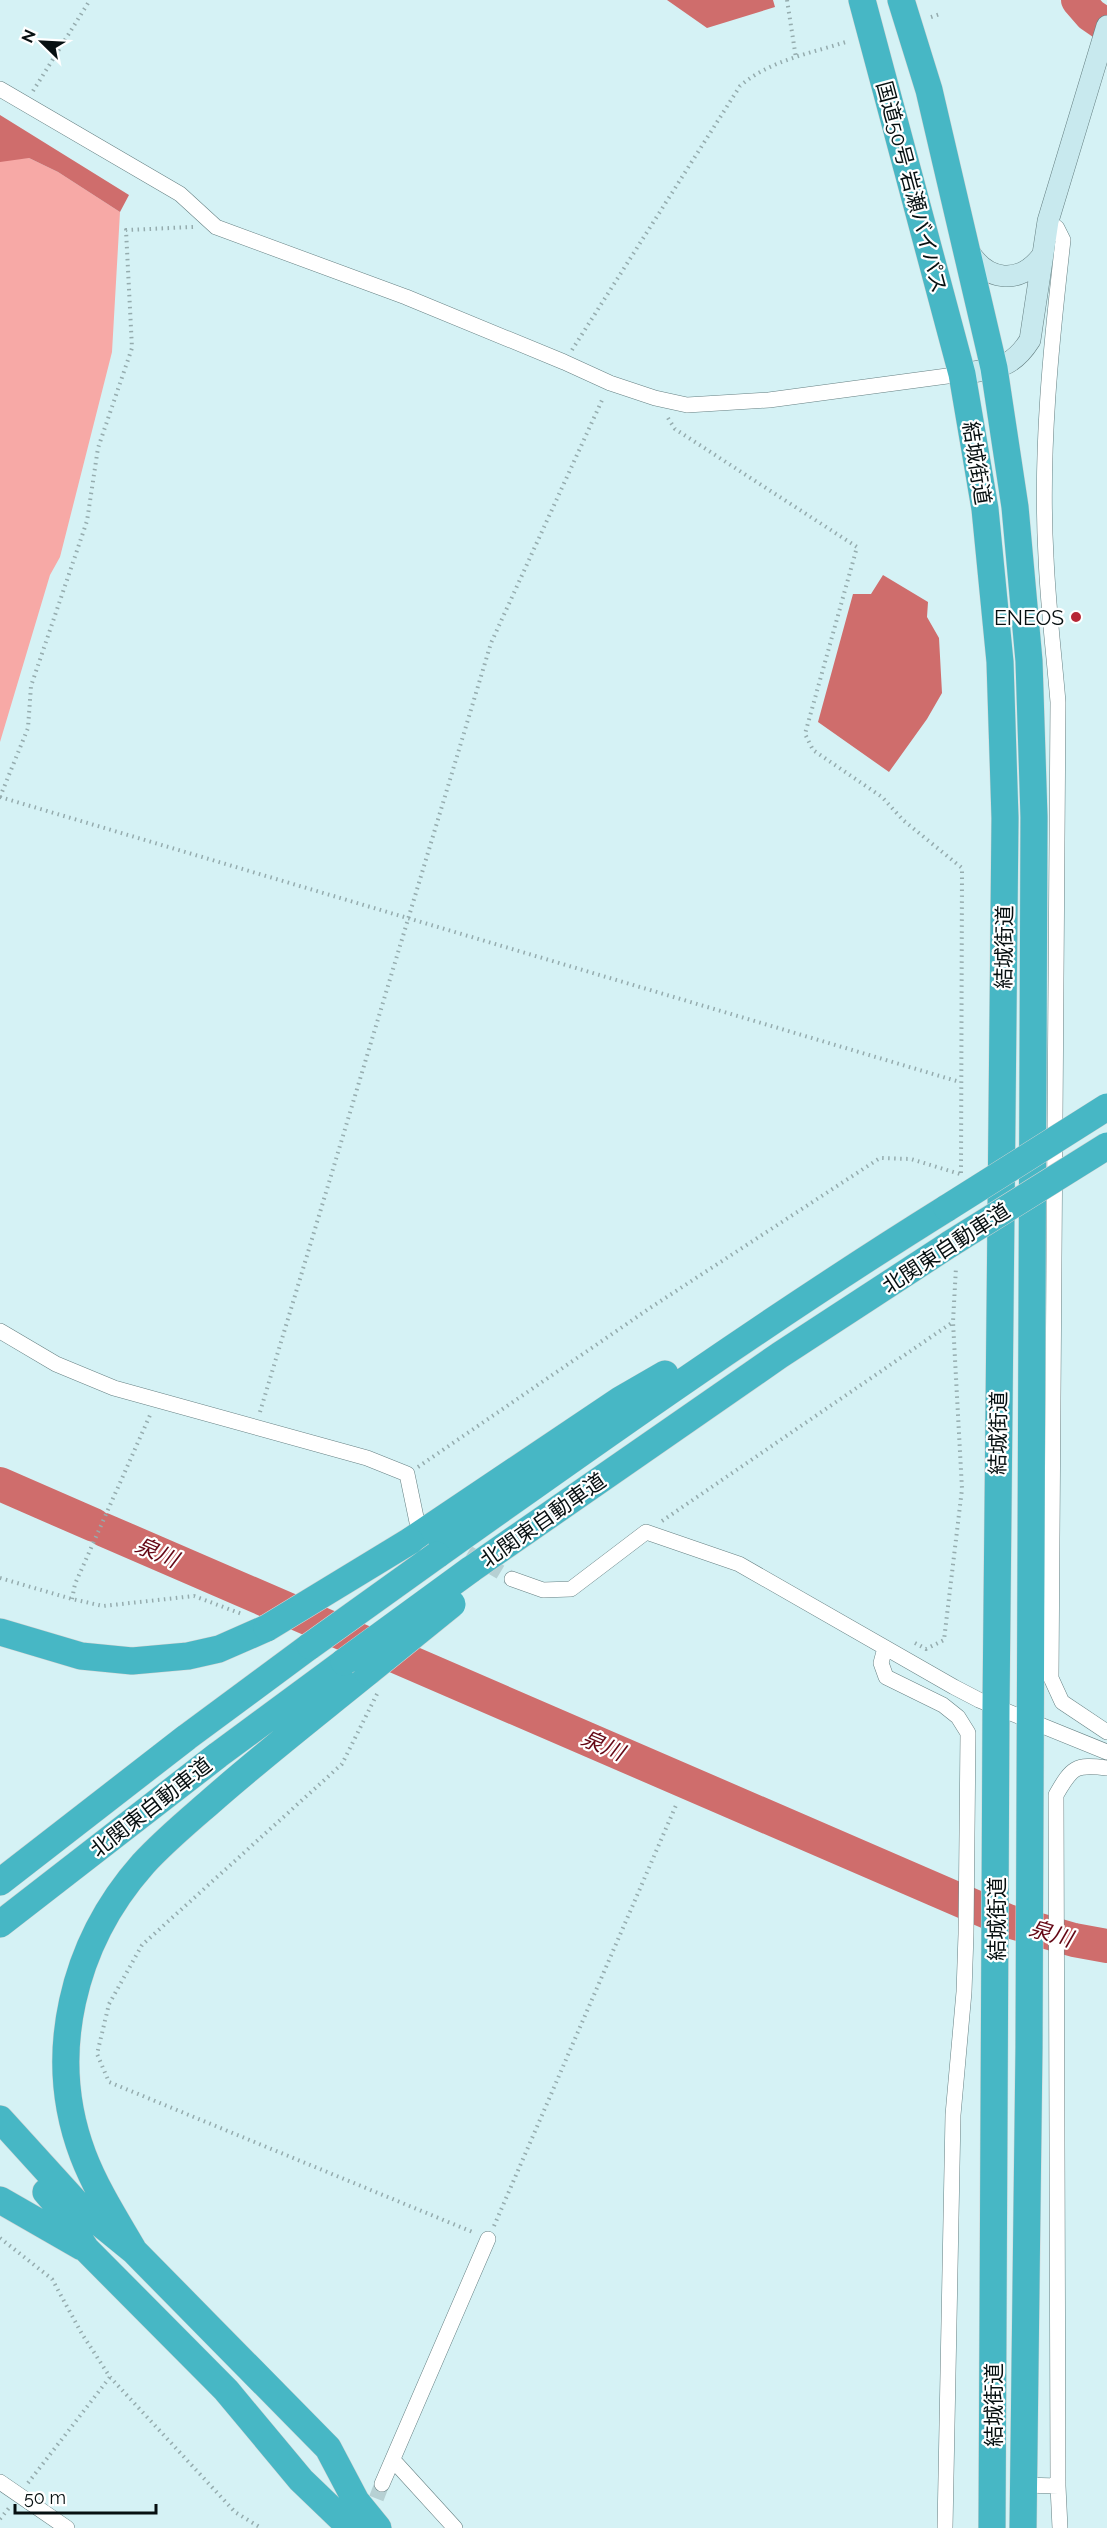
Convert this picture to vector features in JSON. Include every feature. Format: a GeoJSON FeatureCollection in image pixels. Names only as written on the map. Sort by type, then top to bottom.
{"type":"FeatureCollection","features":[{"type":"Feature","properties":{"kind":"highway","name":"国道50号 岩瀬バイパス"},"geometry":{"type":"LineString","coordinates":[[862,0],[962,374]]}},
{"type":"Feature","properties":{"kind":"highway","name":"国道50号 岩瀬バイパス"},"geometry":{"type":"LineString","coordinates":[[901,0],[929,90],[994,368]]}},
{"type":"Feature","properties":{"kind":"highway","name":"結城街道"},"geometry":{"type":"LineString","coordinates":[[994,368],[1015,507],[1029,661],[1034,817],[1029,2047],[1023,2528]]}},
{"type":"Feature","properties":{"kind":"highway","name":"結城街道"},"geometry":{"type":"LineString","coordinates":[[962,374],[984,509],[1000,662],[1005,818],[996,1707],[997,1885],[992,2528]]}},
{"type":"Feature","properties":{"kind":"highway","name":"北関東自動車道"},"geometry":{"type":"LineString","coordinates":[[0,1882],[187,1737],[310,1646],[629,1418],[879,1251],[1107,1107]]}},
{"type":"Feature","properties":{"kind":"highway","name":"北関東自動車道"},"geometry":{"type":"LineString","coordinates":[[0,1924],[218,1755],[363,1675],[478,1573],[671,1431],[780,1355],[950,1244],[1107,1146]]}},
{"type":"Feature","properties":{"kind":"highway"},"geometry":{"type":"LineString","coordinates":[[0,1632],[81,1656],[132,1660],[188,1656],[219,1649],[256,1622],[414,1532],[620,1400],[879,1251]]}},
{"type":"Feature","properties":{"kind":"highway"},"geometry":{"type":"LineString","coordinates":[[134,2251],[95,2185],[71,2118],[66,2081],[65,2047],[78,1976],[89,1948],[118,1897],[143,1864],[240,1775],[363,1675]]}},
{"type":"Feature","properties":{"kind":"highway"},"geometry":{"type":"LineString","coordinates":[[0,2119],[80,2207],[134,2251],[328,2448],[356,2500],[378,2528]]}},
{"type":"Feature","properties":{"kind":"highway"},"geometry":{"type":"LineString","coordinates":[[0,2143],[58,2206],[86,2249],[226,2390],[301,2480],[351,2528]]}},
{"type":"Feature","properties":{"kind":"highway"},"geometry":{"type":"LineString","coordinates":[[0,2200],[86,2249]]}},
{"type":"Feature","properties":{"kind":"highway"},"geometry":{"type":"LineString","coordinates":[[987,2528],[992,2476]]}},
{"type":"Feature","properties":{"kind":"street"},"geometry":{"type":"LineString","coordinates":[[0,89],[180,194],[216,227],[406,297],[610,383],[655,399],[687,405],[769,400],[962,374],[1010,363],[1022,352],[1029,340],[1048,220],[1107,26]]}},
{"type":"Feature","properties":{"kind":"street"},"geometry":{"type":"LineString","coordinates":[[1048,220],[1057,228],[1063,240],[1049,366],[1045,454],[1046,556],[1058,702],[1051,1678],[1062,1702],[1107,1732]]}},
{"type":"Feature","properties":{"kind":"street"},"geometry":{"type":"LineString","coordinates":[[965,244],[976,263],[997,275],[1015,276],[1027,272],[1042,256]]}},
{"type":"Feature","properties":{"kind":"street"},"geometry":{"type":"LineString","coordinates":[[0,1331],[56,1364],[114,1388],[367,1458],[407,1474],[414,1532]]}},
{"type":"Feature","properties":{"kind":"street"},"geometry":{"type":"LineString","coordinates":[[512,1579],[543,1590],[571,1589],[646,1532],[739,1564],[954,1687],[996,1707],[1107,1752]]}},
{"type":"Feature","properties":{"kind":"street"},"geometry":{"type":"LineString","coordinates":[[885,1648],[881,1663],[886,1677],[943,1705],[958,1717],[968,1733],[964,1992],[953,2115],[945,2528]]}},
{"type":"Feature","properties":{"kind":"street"},"geometry":{"type":"LineString","coordinates":[[1060,2528],[1056,1795],[1068,1773],[1085,1766],[1107,1768]]}},
{"type":"Feature","properties":{"kind":"street"},"geometry":{"type":"LineString","coordinates":[[1029,2047],[1058,2046]]}},
{"type":"Feature","properties":{"kind":"street"},"geometry":{"type":"LineString","coordinates":[[1026,2184],[1058,2184]]}},
{"type":"Feature","properties":{"kind":"street"},"geometry":{"type":"LineString","coordinates":[[382,2484],[488,2239]]}},
{"type":"Feature","properties":{"kind":"street"},"geometry":{"type":"LineString","coordinates":[[393,2460],[455,2528]]}},
{"type":"Feature","properties":{"kind":"street"},"geometry":{"type":"LineString","coordinates":[[0,2482],[68,2528]]}},
{"type":"Feature","properties":{"kind":"street"},"geometry":{"type":"LineString","coordinates":[[1023,2485],[1058,2486]]}},
{"type":"Feature","properties":{"kind":"path"},"geometry":{"type":"LineString","coordinates":[[24,105],[90,0]]}},
{"type":"Feature","properties":{"kind":"path"},"geometry":{"type":"LineString","coordinates":[[787,0],[796,58]]}},
{"type":"Feature","properties":{"kind":"path"},"geometry":{"type":"LineString","coordinates":[[931,17],[940,14]]}},
{"type":"Feature","properties":{"kind":"path"},"geometry":{"type":"LineString","coordinates":[[564,362],[740,86],[751,76],[796,58],[849,41]]}},
{"type":"Feature","properties":{"kind":"path"},"geometry":{"type":"LineString","coordinates":[[216,227],[126,230],[132,348],[98,448],[87,521],[32,686],[28,728],[0,797],[960,1082]]}},
{"type":"Feature","properties":{"kind":"path"},"geometry":{"type":"LineString","coordinates":[[256,1426],[490,643],[610,383]]}},
{"type":"Feature","properties":{"kind":"path"},"geometry":{"type":"LineString","coordinates":[[407,1474],[650,1308],[880,1158],[911,1159],[960,1174],[962,1153],[960,1082],[962,868],[903,820],[882,797],[813,750],[805,734],[857,547],[675,429],[655,399]]}},
{"type":"Feature","properties":{"kind":"path"},"geometry":{"type":"LineString","coordinates":[[646,1532],[953,1322],[962,1490],[944,1640],[926,1649],[908,1640]]}},
{"type":"Feature","properties":{"kind":"path"},"geometry":{"type":"LineString","coordinates":[[72,1599],[75,1584],[156,1401]]}},
{"type":"Feature","properties":{"kind":"path"},"geometry":{"type":"LineString","coordinates":[[0,1578],[103,1606],[194,1596],[256,1622]]}},
{"type":"Feature","properties":{"kind":"path"},"geometry":{"type":"LineString","coordinates":[[363,1675],[342,1764],[142,1945],[109,2004],[97,2054],[109,2082],[488,2239],[677,1803]]}},
{"type":"Feature","properties":{"kind":"path"},"geometry":{"type":"LineString","coordinates":[[0,2238],[51,2279],[82,2334],[110,2377],[235,2512],[261,2528]]}},
{"type":"Feature","properties":{"kind":"path"},"geometry":{"type":"LineString","coordinates":[[0,2519],[110,2377]]}},
{"type":"Feature","properties":{"kind":"shaded area"},"geometry":{"type":"Polygon","coordinates":[[[667,0],[773,0],[775,7],[707,28],[667,0]]]}},
{"type":"Feature","properties":{"kind":"shaded area"},"geometry":{"type":"Polygon","coordinates":[[[0,115],[129,195],[120,212],[58,172],[29,158],[0,162],[0,115]]]}},
{"type":"Feature","properties":{"kind":"shaded area"},"geometry":{"type":"Polygon","coordinates":[[[29,158],[58,172],[120,212],[112,352],[60,557],[50,575],[0,742],[0,159],[29,158]]]}},
{"type":"Feature","properties":{"kind":"shaded area"},"geometry":{"type":"Polygon","coordinates":[[[883,575],[928,602],[927,617],[939,638],[942,693],[927,719],[889,772],[818,722],[853,594],[871,594],[883,575]]]}},
{"type":"Feature","properties":{"kind":"waterway"},"geometry":{"type":"LineString","coordinates":[[1078,0],[1091,15],[1107,26]]}},
{"type":"Feature","properties":{"kind":"waterway","name":"泉川"},"geometry":{"type":"LineString","coordinates":[[0,1484],[94,1525]]}},
{"type":"Feature","properties":{"kind":"waterway","name":"泉川"},"geometry":{"type":"LineString","coordinates":[[104,1530],[1008,1921],[1074,1940],[1107,1946]]}},
{"type":"Feature","properties":{"kind":"tunnel"},"geometry":{"type":"LineString","coordinates":[[448,1541],[512,1579]]}},
{"type":"Feature","properties":{"kind":"tunnel"},"geometry":{"type":"LineString","coordinates":[[368,2520],[382,2484]]}},
{"type":"Feature","properties":{"kind":"place","name":"ENEOS"},"geometry":{"type":"Point","coordinates":[1076,617]}}]}
